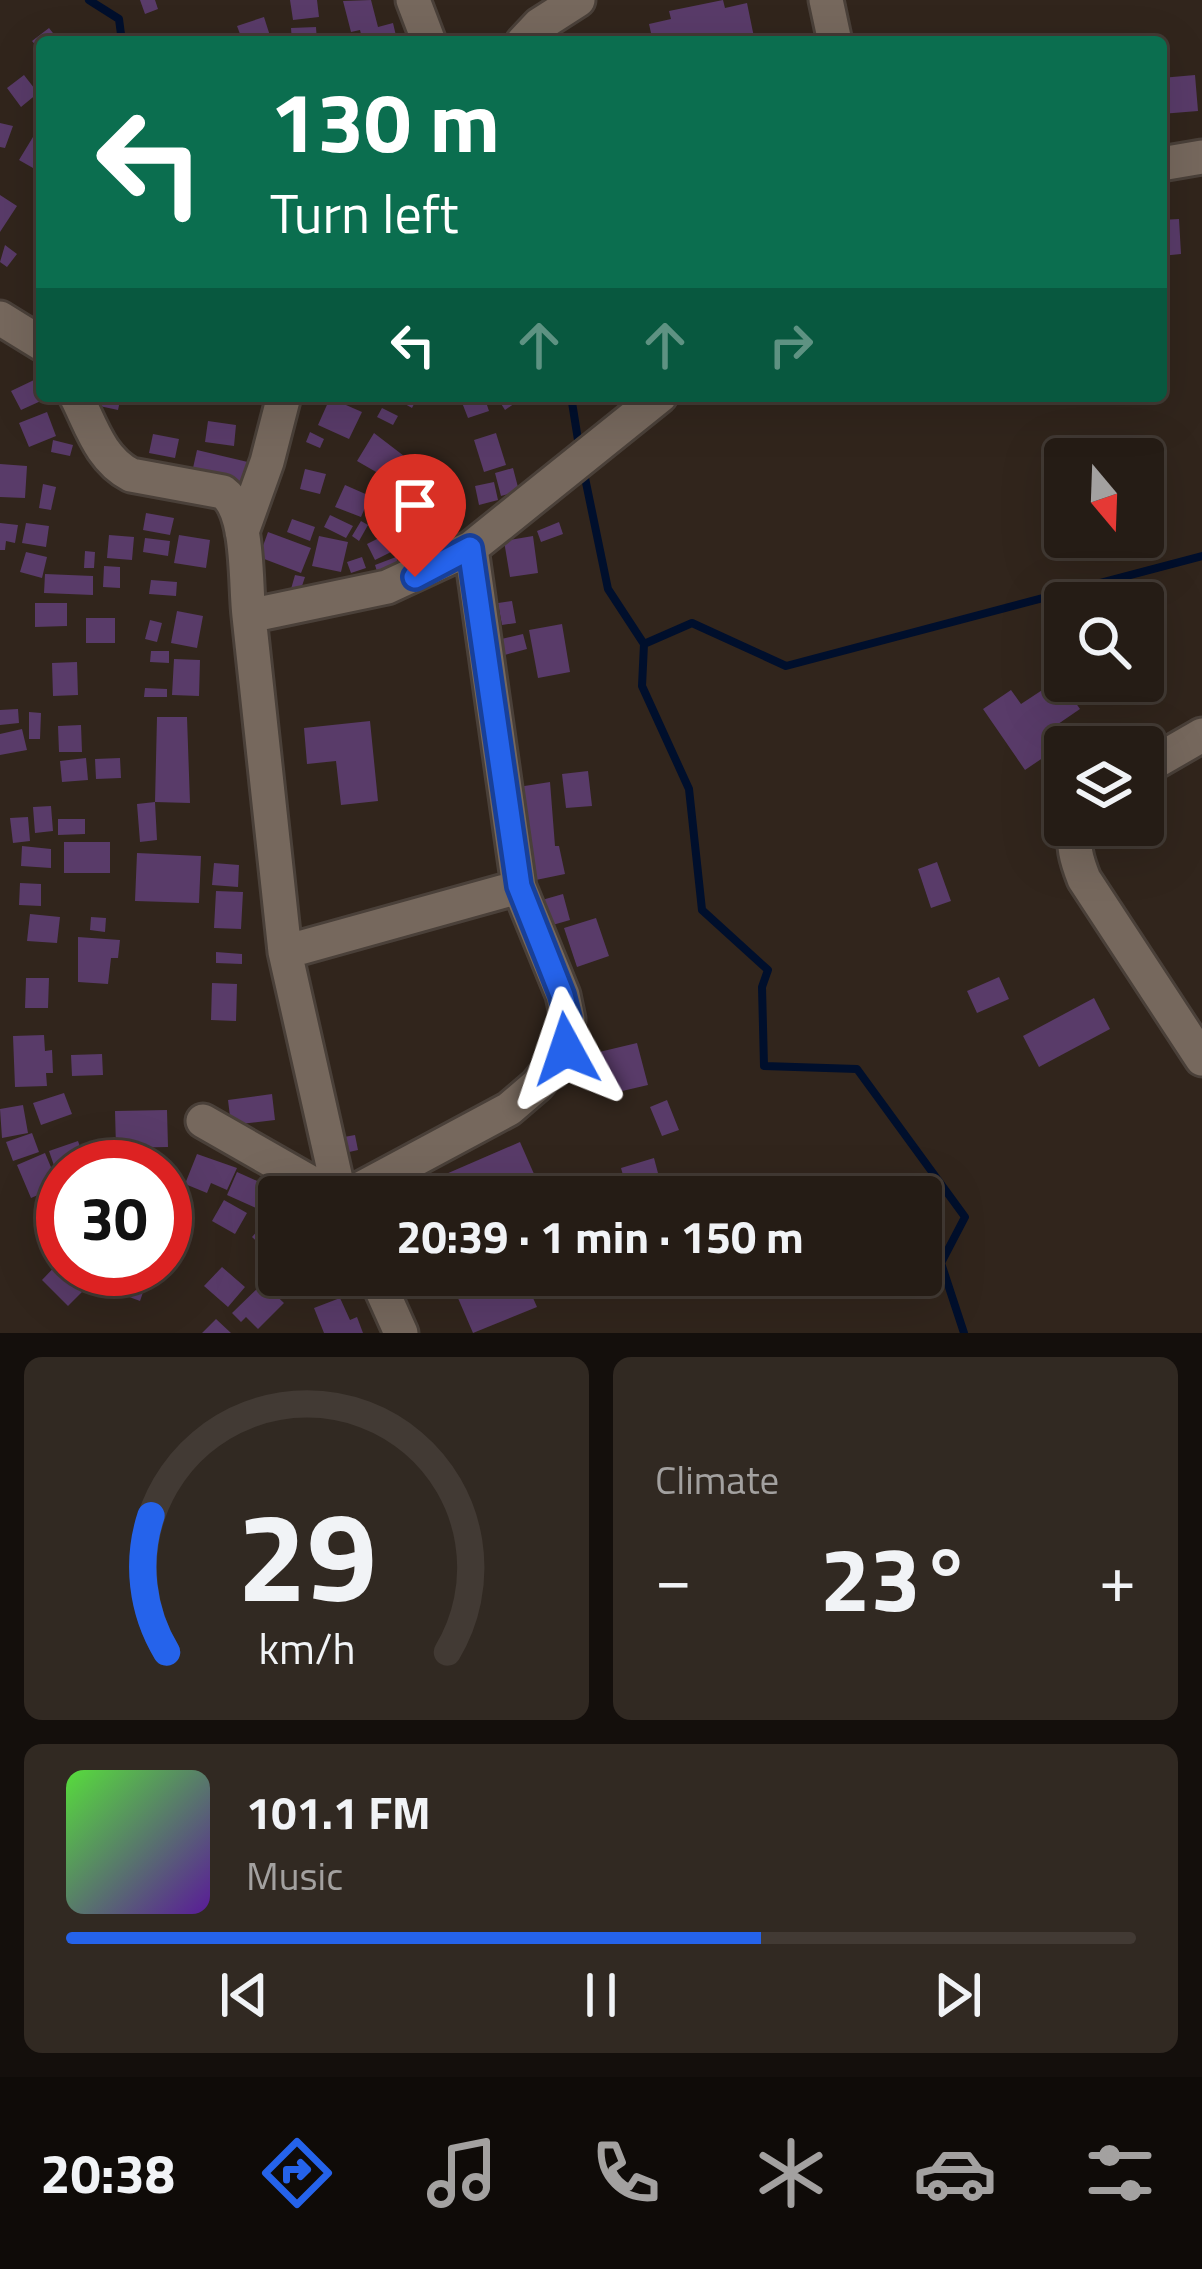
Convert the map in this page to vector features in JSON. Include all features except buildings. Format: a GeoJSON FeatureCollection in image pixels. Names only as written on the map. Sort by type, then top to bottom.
{"type":"FeatureCollection","features":[{"type":"Feature","properties":{"kind":"street"},"geometry":{"type":"LineString","coordinates":[[413,0],[427,36]]}},
{"type":"Feature","properties":{"kind":"street"},"geometry":{"type":"LineString","coordinates":[[529,36],[578,0]]}},
{"type":"Feature","properties":{"kind":"street"},"geometry":{"type":"LineString","coordinates":[[826,0],[835,36]]}},
{"type":"Feature","properties":{"kind":"street"},"geometry":{"type":"LineString","coordinates":[[1167,163],[1202,157]]}},
{"type":"Feature","properties":{"kind":"street"},"geometry":{"type":"LineString","coordinates":[[0,318],[36,340]]}},
{"type":"Feature","properties":{"kind":"street"},"geometry":{"type":"LineString","coordinates":[[79,402],[110,462],[131,475],[223,492],[237,507],[285,952],[335,1176]]}},
{"type":"Feature","properties":{"kind":"street"},"geometry":{"type":"LineString","coordinates":[[242,532],[282,402]]}},
{"type":"Feature","properties":{"kind":"street"},"geometry":{"type":"LineString","coordinates":[[249,616],[387,587],[470,548],[652,402]]}},
{"type":"Feature","properties":{"kind":"street"},"geometry":{"type":"LineString","coordinates":[[380,1176],[509,1109],[537,1085],[566,1049],[568,1019],[562,995],[519,886],[470,548]]}},
{"type":"Feature","properties":{"kind":"street"},"geometry":{"type":"LineString","coordinates":[[1164,758],[1202,735]]}},
{"type":"Feature","properties":{"kind":"street"},"geometry":{"type":"LineString","coordinates":[[1075,846],[1084,879],[1202,1059]]}},
{"type":"Feature","properties":{"kind":"street"},"geometry":{"type":"LineString","coordinates":[[285,952],[519,886]]}},
{"type":"Feature","properties":{"kind":"street"},"geometry":{"type":"LineString","coordinates":[[203,1121],[302,1176]]}},
{"type":"Feature","properties":{"kind":"street"},"geometry":{"type":"LineString","coordinates":[[384,1296],[401,1333]]}},
{"type":"Feature","properties":{"kind":"waterway"},"geometry":{"type":"LineString","coordinates":[[89,0],[119,19],[121,36]]}},
{"type":"Feature","properties":{"kind":"waterway"},"geometry":{"type":"LineString","coordinates":[[572,402],[579,446]]}},
{"type":"Feature","properties":{"kind":"waterway"},"geometry":{"type":"LineString","coordinates":[[584,473],[608,589],[644,644],[642,686],[689,789],[702,910],[768,970],[762,987],[764,1066],[857,1069],[965,1217],[941,1263],[964,1333]]}},
{"type":"Feature","properties":{"kind":"waterway"},"geometry":{"type":"LineString","coordinates":[[644,644],[692,623],[786,666],[1202,556]]}},
{"type":"Feature","properties":{"kind":"route"},"geometry":{"type":"LineString","coordinates":[[415,577],[470,548],[519,886],[562,995],[568,1019],[566,1049]]}}]}
